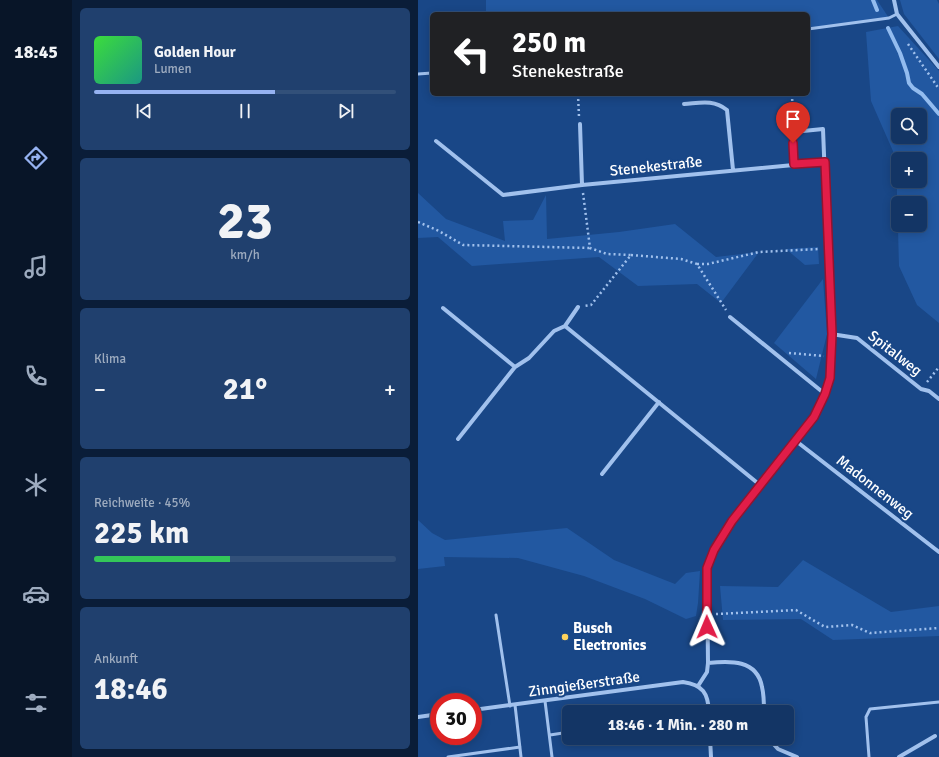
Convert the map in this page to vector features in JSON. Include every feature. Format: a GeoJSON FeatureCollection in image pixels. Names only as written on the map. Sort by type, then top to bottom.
{"type":"FeatureCollection","features":[{"type":"Feature","properties":{"kind":"street"},"geometry":{"type":"LineString","coordinates":[[894,0],[897,14],[939,67]]}},
{"type":"Feature","properties":{"kind":"street"},"geometry":{"type":"LineString","coordinates":[[684,104],[714,102],[727,110],[733,170]]}},
{"type":"Feature","properties":{"kind":"street"},"geometry":{"type":"LineString","coordinates":[[580,124],[582,185]]}},
{"type":"Feature","properties":{"kind":"street"},"geometry":{"type":"LineString","coordinates":[[708,705],[708,699],[704,691],[698,686],[707,672],[708,663],[707,568],[714,550],[732,521],[814,417],[825,394],[830,378],[832,334],[823,129],[793,132],[794,164]]}},
{"type":"Feature","properties":{"kind":"street","name":"Stenekestraße"},"geometry":{"type":"LineString","coordinates":[[436,141],[503,195],[582,185],[825,162]]}},
{"type":"Feature","properties":{"kind":"street"},"geometry":{"type":"LineString","coordinates":[[458,439],[515,367],[529,358],[554,331],[565,326],[578,307]]}},
{"type":"Feature","properties":{"kind":"street"},"geometry":{"type":"LineString","coordinates":[[443,308],[515,367]]}},
{"type":"Feature","properties":{"kind":"street"},"geometry":{"type":"LineString","coordinates":[[730,317],[825,394]]}},
{"type":"Feature","properties":{"kind":"street"},"geometry":{"type":"LineString","coordinates":[[565,326],[760,485]]}},
{"type":"Feature","properties":{"kind":"street","name":"Spitalweg"},"geometry":{"type":"LineString","coordinates":[[832,334],[857,338],[921,389],[929,391],[939,399]]}},
{"type":"Feature","properties":{"kind":"street"},"geometry":{"type":"LineString","coordinates":[[602,474],[659,402]]}},
{"type":"Feature","properties":{"kind":"street","name":"Madonnenweg"},"geometry":{"type":"LineString","coordinates":[[796,441],[939,552]]}},
{"type":"Feature","properties":{"kind":"street"},"geometry":{"type":"LineString","coordinates":[[708,663],[726,662],[743,664],[754,670],[762,686],[763,705]]}},
{"type":"Feature","properties":{"kind":"street","name":"Zinngießerstraße"},"geometry":{"type":"LineString","coordinates":[[482,709],[683,682],[698,686]]}},
{"type":"Feature","properties":{"kind":"street"},"geometry":{"type":"LineString","coordinates":[[418,717],[430,715]]}},
{"type":"Feature","properties":{"kind":"street"},"geometry":{"type":"LineString","coordinates":[[899,757],[937,736]]}},
{"type":"Feature","properties":{"kind":"street"},"geometry":{"type":"LineString","coordinates":[[710,745],[711,757]]}},
{"type":"Feature","properties":{"kind":"street"},"geometry":{"type":"LineString","coordinates":[[774,745],[778,749],[797,757]]}},
{"type":"Feature","properties":{"kind":"lane"},"geometry":{"type":"LineString","coordinates":[[810,28],[889,18],[897,14]]}},
{"type":"Feature","properties":{"kind":"lane"},"geometry":{"type":"LineString","coordinates":[[418,74],[430,73]]}},
{"type":"Feature","properties":{"kind":"lane"},"geometry":{"type":"LineString","coordinates":[[496,615],[510,706]]}},
{"type":"Feature","properties":{"kind":"lane"},"geometry":{"type":"LineString","coordinates":[[545,701],[552,757]]}},
{"type":"Feature","properties":{"kind":"lane"},"geometry":{"type":"LineString","coordinates":[[869,757],[866,717],[870,709],[939,702]]}},
{"type":"Feature","properties":{"kind":"lane"},"geometry":{"type":"LineString","coordinates":[[515,705],[521,757]]}},
{"type":"Feature","properties":{"kind":"lane"},"geometry":{"type":"LineString","coordinates":[[550,736],[562,733]]}},
{"type":"Feature","properties":{"kind":"lane"},"geometry":{"type":"LineString","coordinates":[[448,757],[520,747]]}},
{"type":"Feature","properties":{"kind":"path"},"geometry":{"type":"LineString","coordinates":[[578,96],[580,124]]}},
{"type":"Feature","properties":{"kind":"path"},"geometry":{"type":"LineString","coordinates":[[792,96],[793,132]]}},
{"type":"Feature","properties":{"kind":"path"},"geometry":{"type":"LineString","coordinates":[[582,185],[590,248]]}},
{"type":"Feature","properties":{"kind":"path"},"geometry":{"type":"LineString","coordinates":[[418,222],[440,231],[463,245],[590,248],[607,254],[681,259],[697,264],[708,264],[759,252],[828,248]]}},
{"type":"Feature","properties":{"kind":"path"},"geometry":{"type":"LineString","coordinates":[[578,307],[591,306],[631,256]]}},
{"type":"Feature","properties":{"kind":"path"},"geometry":{"type":"LineString","coordinates":[[697,264],[730,317]]}},
{"type":"Feature","properties":{"kind":"path"},"geometry":{"type":"LineString","coordinates":[[772,351],[831,357]]}},
{"type":"Feature","properties":{"kind":"path"},"geometry":{"type":"LineString","coordinates":[[921,389],[939,367]]}},
{"type":"Feature","properties":{"kind":"path"},"geometry":{"type":"LineString","coordinates":[[707,615],[796,610],[825,627],[852,625],[870,633],[939,628]]}},
{"type":"Feature","properties":{"kind":"shaded area"},"geometry":{"type":"Polygon","coordinates":[[[486,0],[877,0],[889,18],[810,29],[810,12],[486,12],[486,0]]]}},
{"type":"Feature","properties":{"kind":"shaded area"},"geometry":{"type":"Polygon","coordinates":[[[900,0],[937,0],[939,4],[939,59],[904,14],[900,0]]]}},
{"type":"Feature","properties":{"kind":"shaded area"},"geometry":{"type":"Polygon","coordinates":[[[898,26],[939,71],[939,323],[917,305],[899,266],[898,232],[927,232],[927,196],[897,196],[897,188],[927,188],[927,152],[893,152],[871,101],[866,32],[898,26]]]}},
{"type":"Feature","properties":{"kind":"shaded area"},"geometry":{"type":"Polygon","coordinates":[[[418,193],[446,219],[505,241],[503,221],[533,220],[546,195],[547,239],[619,232],[675,224],[716,257],[759,252],[721,303],[697,284],[638,286],[599,257],[472,266],[438,237],[418,238],[418,193]]]}},
{"type":"Feature","properties":{"kind":"shaded area"},"geometry":{"type":"Polygon","coordinates":[[[818,247],[819,264],[805,265],[786,249],[818,247]]]}},
{"type":"Feature","properties":{"kind":"shaded area"},"geometry":{"type":"Polygon","coordinates":[[[823,279],[827,334],[816,379],[774,343],[823,279]]]}},
{"type":"Feature","properties":{"kind":"shaded area"},"geometry":{"type":"Polygon","coordinates":[[[418,520],[432,533],[445,540],[567,528],[614,560],[675,584],[686,573],[700,571],[696,616],[686,619],[645,599],[584,576],[518,558],[444,557],[445,566],[418,569],[418,520]]]}},
{"type":"Feature","properties":{"kind":"shaded area"},"geometry":{"type":"Polygon","coordinates":[[[803,560],[891,612],[939,606],[939,636],[833,640],[801,619],[723,620],[720,586],[778,587],[803,560]]]}},
{"type":"Feature","properties":{"kind":"waterway"},"geometry":{"type":"LineString","coordinates":[[873,0],[877,10]]}},
{"type":"Feature","properties":{"kind":"waterway"},"geometry":{"type":"LineString","coordinates":[[888,28],[900,53],[909,83],[913,88],[922,94],[939,114]]}},
{"type":"Feature","properties":{"kind":"place","name":"Busch Electronics"},"geometry":{"type":"Point","coordinates":[565,637]}},
{"type":"Feature","properties":{"kind":"route"},"geometry":{"type":"LineString","coordinates":[[707,627],[707,568],[714,550],[732,521],[814,417],[825,394],[830,378],[832,334],[825,162],[794,164],[793,143]]}}]}
